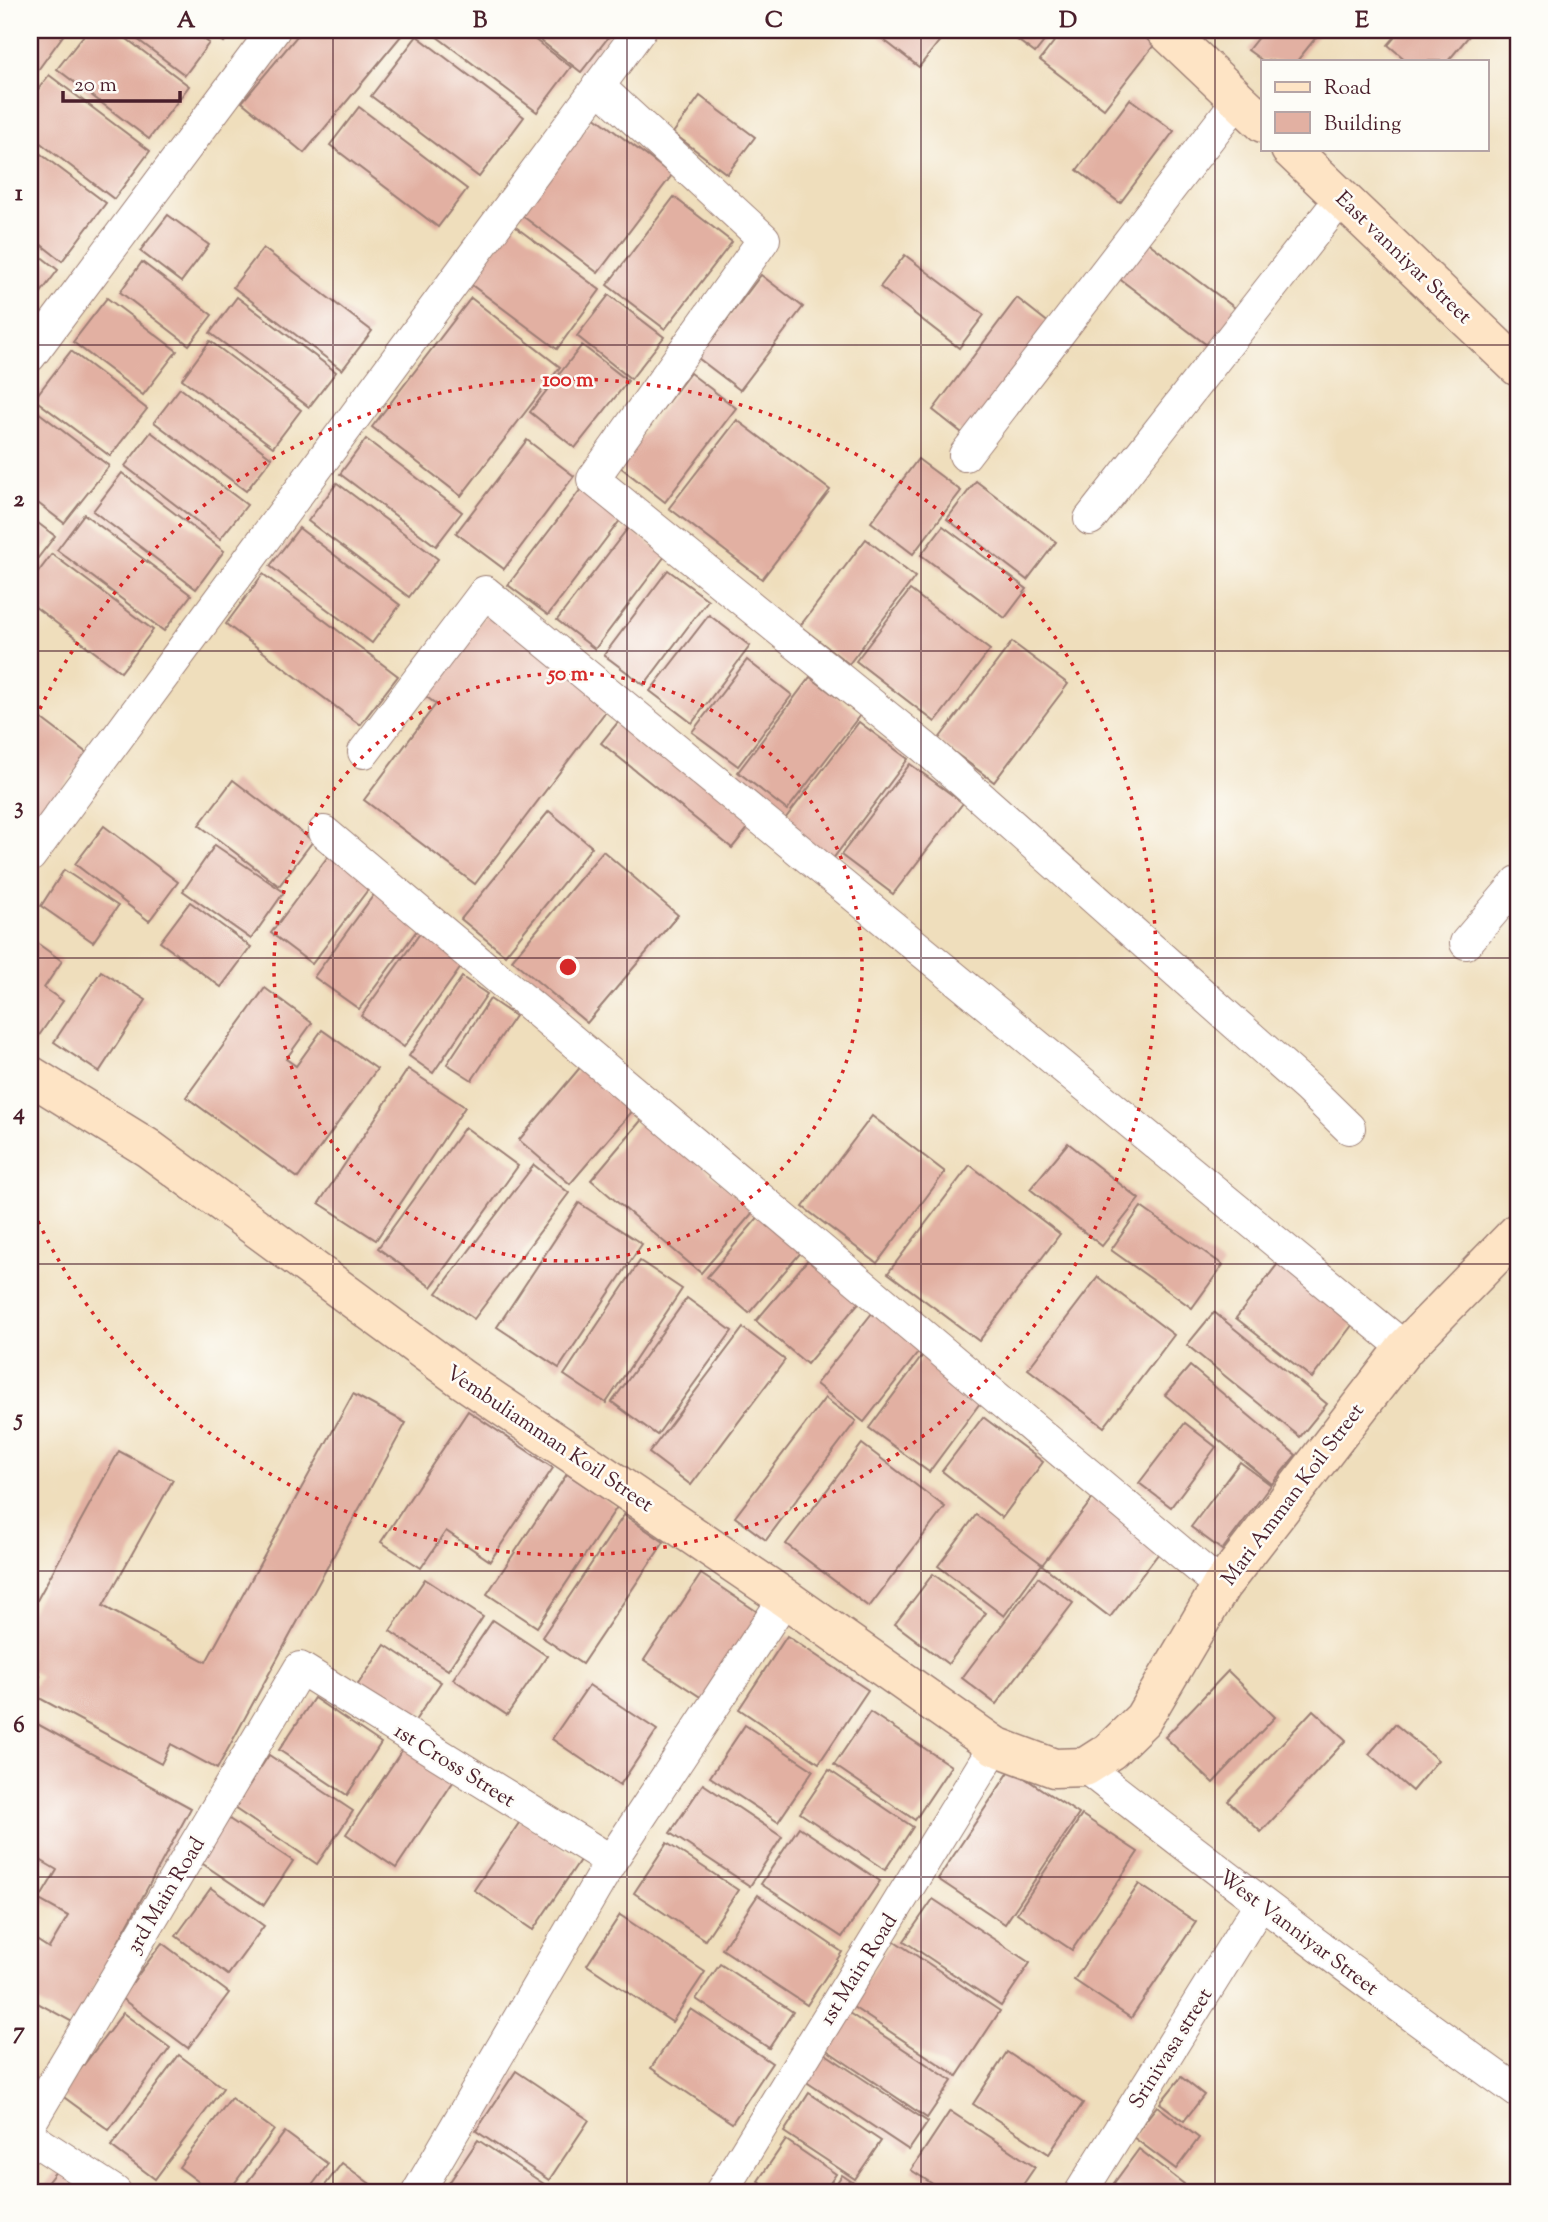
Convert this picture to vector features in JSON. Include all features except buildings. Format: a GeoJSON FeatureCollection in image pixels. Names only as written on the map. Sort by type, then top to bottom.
{"type":"FeatureCollection","features":[{"type":"Feature","properties":{"kind":"street"},"geometry":{"type":"LineString","coordinates":[[30,356],[274,30]]}},
{"type":"Feature","properties":{"kind":"street"},"geometry":{"type":"LineString","coordinates":[[30,856],[640,30]]}},
{"type":"Feature","properties":{"kind":"street"},"geometry":{"type":"LineString","coordinates":[[965,455],[1250,111],[1165,30]]}},
{"type":"Feature","properties":{"kind":"street"},"geometry":{"type":"LineString","coordinates":[[598,86],[764,239],[593,479],[924,747],[1308,1088],[1349,1128]]}},
{"type":"Feature","properties":{"kind":"street","name":"East vanniyar Street"},"geometry":{"type":"LineString","coordinates":[[1291,150],[1518,367]]}},
{"type":"Feature","properties":{"kind":"street"},"geometry":{"type":"LineString","coordinates":[[1090,519],[1342,197]]}},
{"type":"Feature","properties":{"kind":"street"},"geometry":{"type":"LineString","coordinates":[[364,752],[485,592],[1405,1348]]}},
{"type":"Feature","properties":{"kind":"street"},"geometry":{"type":"LineString","coordinates":[[324,832],[1221,1586]]}},
{"type":"Feature","properties":{"kind":"street"},"geometry":{"type":"LineString","coordinates":[[1466,943],[1518,882]]}},
{"type":"Feature","properties":{"kind":"street","name":"Vembuliamman Koil Street"},"geometry":{"type":"LineString","coordinates":[[30,1075],[148,1148],[462,1379],[785,1598],[995,1746],[1054,1768],[1085,1767]]}},
{"type":"Feature","properties":{"kind":"street","name":"Mari Amman Koil Street"},"geometry":{"type":"LineString","coordinates":[[1085,1767],[1110,1751],[1143,1719],[1221,1586],[1405,1348],[1518,1232]]}},
{"type":"Feature","properties":{"kind":"street"},"geometry":{"type":"LineString","coordinates":[[418,2192],[611,1861],[785,1598]]}},
{"type":"Feature","properties":{"kind":"street","name":"1st Cross Street"},"geometry":{"type":"LineString","coordinates":[[300,1668],[611,1861]]}},
{"type":"Feature","properties":{"kind":"street","name":"3rd Main Road"},"geometry":{"type":"LineString","coordinates":[[30,2123],[300,1668]]}},
{"type":"Feature","properties":{"kind":"street","name":"1st Main Road"},"geometry":{"type":"LineString","coordinates":[[721,2192],[995,1746]]}},
{"type":"Feature","properties":{"kind":"street","name":"West Vanniyar Street"},"geometry":{"type":"LineString","coordinates":[[1085,1767],[1260,1904],[1518,2092]]}},
{"type":"Feature","properties":{"kind":"street","name":"Srinivasa street"},"geometry":{"type":"LineString","coordinates":[[1081,2192],[1260,1904]]}},
{"type":"Feature","properties":{"kind":"street"},"geometry":{"type":"LineString","coordinates":[[30,2137],[115,2192]]}}]}
